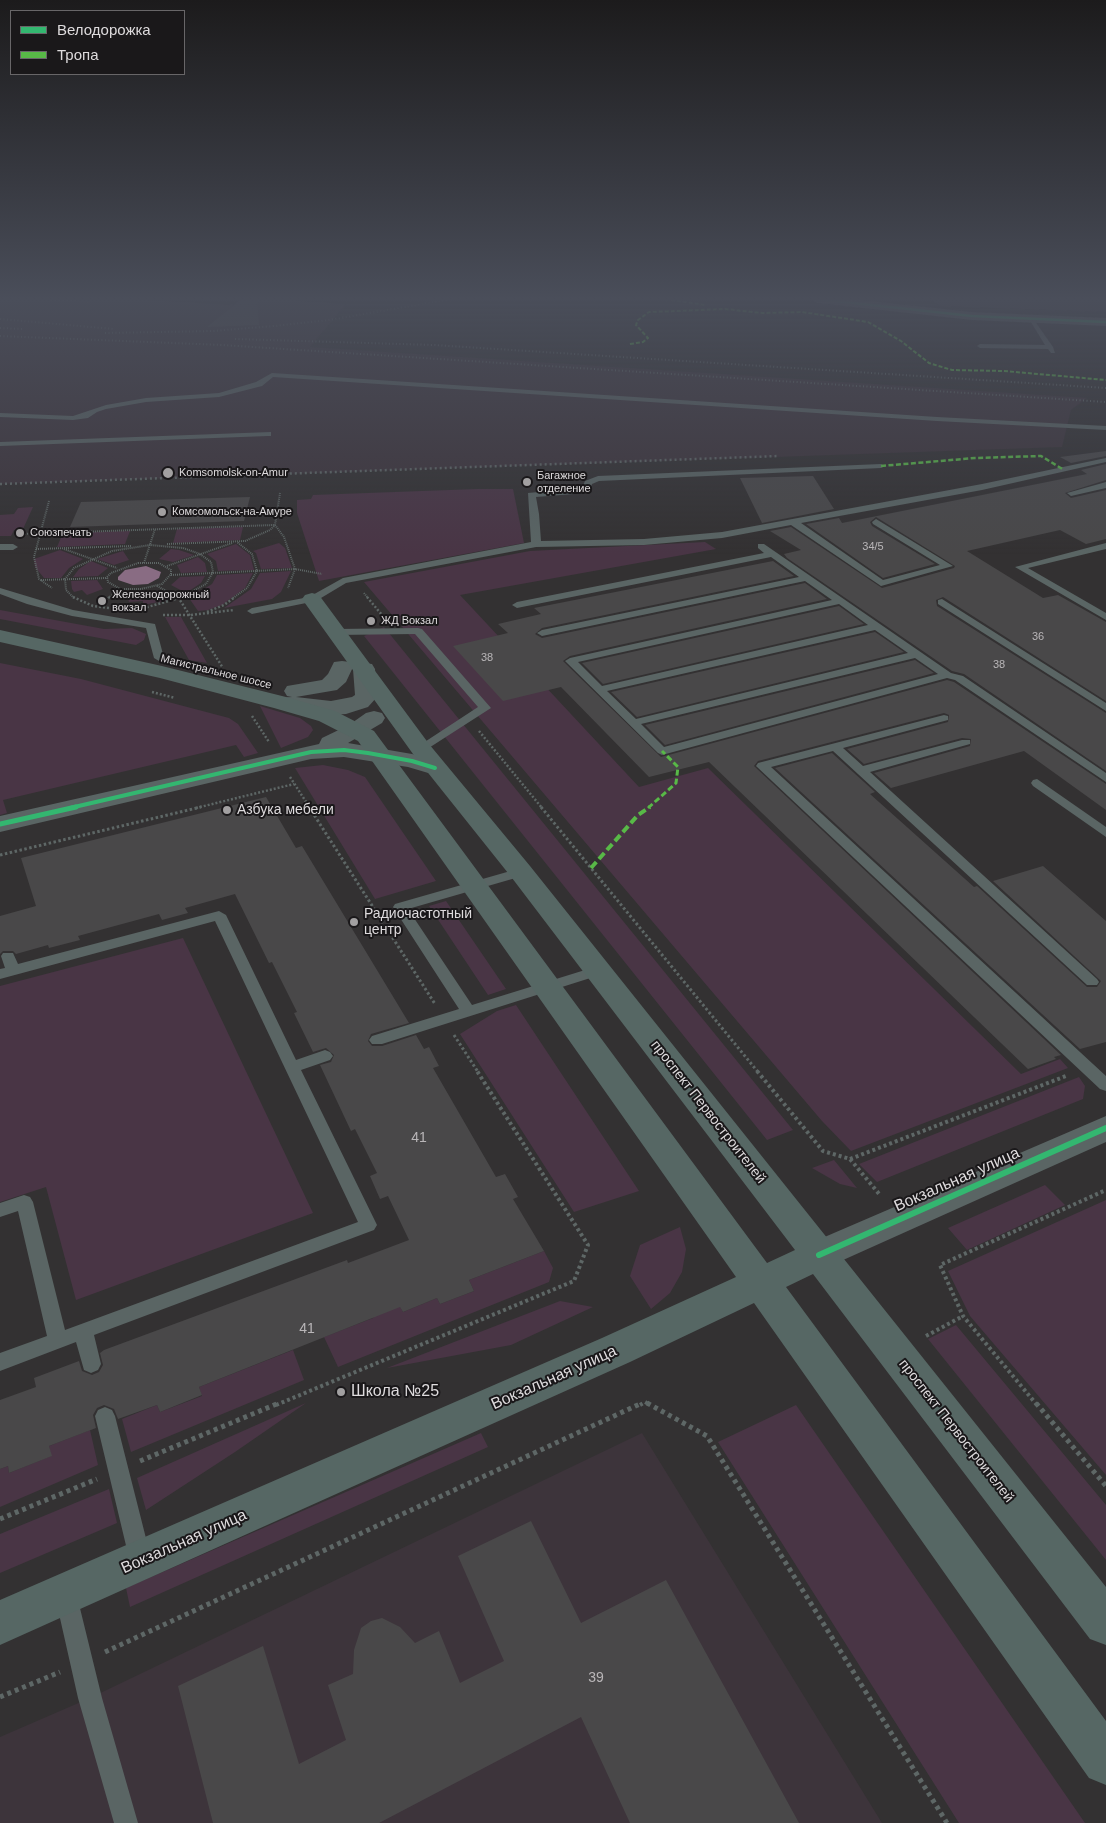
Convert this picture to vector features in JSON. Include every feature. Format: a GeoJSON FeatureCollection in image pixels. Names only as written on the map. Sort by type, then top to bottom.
{"type":"FeatureCollection","features":[{"type":"Feature","properties":{"kind":"main road","name":"проспект Первостроителей"},"geometry":{"type":"LineString","coordinates":[[298,597],[336,632],[353,668],[521,872],[1106,1624]]}},
{"type":"Feature","properties":{"kind":"main road"},"geometry":{"type":"LineString","coordinates":[[298,597],[353,668]]}},
{"type":"Feature","properties":{"kind":"main road","name":"Магистральное шоссе"},"geometry":{"type":"LineString","coordinates":[[0,624],[288,697],[361,713],[428,758]]}},
{"type":"Feature","properties":{"kind":"main road","name":"Магистральное шоссе"},"geometry":{"type":"LineString","coordinates":[[0,636],[152,663]]}},
{"type":"Feature","properties":{"kind":"main road"},"geometry":{"type":"LineString","coordinates":[[361,713],[382,756],[473,886],[1106,1761]]}},
{"type":"Feature","properties":{"kind":"main road","name":"Вокзальная улица"},"geometry":{"type":"LineString","coordinates":[[0,1623],[616,1350],[819,1255]]}},
{"type":"Feature","properties":{"kind":"street"},"geometry":{"type":"LineString","coordinates":[[288,697],[328,685],[338,676],[353,668],[361,713],[311,752]]}},
{"type":"Feature","properties":{"kind":"street"},"geometry":{"type":"LineString","coordinates":[[0,824],[311,752],[344,750],[382,756],[428,758]]}},
{"type":"Feature","properties":{"kind":"street","name":"Вокзальная улица"},"geometry":{"type":"LineString","coordinates":[[819,1255],[1106,1128]]}},
{"type":"Feature","properties":{"kind":"lane"},"geometry":{"type":"LineString","coordinates":[[0,415],[72,418],[85,416],[94,410],[106,407],[138,402],[219,395],[259,384]]}},
{"type":"Feature","properties":{"kind":"lane"},"geometry":{"type":"LineString","coordinates":[[409,384],[937,419],[1106,428]]}},
{"type":"Feature","properties":{"kind":"lane"},"geometry":{"type":"LineString","coordinates":[[0,444],[268,434]]}},
{"type":"Feature","properties":{"kind":"lane"},"geometry":{"type":"LineString","coordinates":[[252,611],[343,581],[536,544],[644,542],[712,536],[1035,476],[1106,460]]}},
{"type":"Feature","properties":{"kind":"lane"},"geometry":{"type":"LineString","coordinates":[[536,544],[532,495],[586,490],[588,483],[598,479],[881,466]]}},
{"type":"Feature","properties":{"kind":"lane"},"geometry":{"type":"LineString","coordinates":[[1071,493],[1106,485]]}},
{"type":"Feature","properties":{"kind":"lane"},"geometry":{"type":"LineString","coordinates":[[794,522],[881,583],[948,566],[876,522]]}},
{"type":"Feature","properties":{"kind":"lane"},"geometry":{"type":"LineString","coordinates":[[762,546],[947,675],[959,678],[1106,778]]}},
{"type":"Feature","properties":{"kind":"lane"},"geometry":{"type":"LineString","coordinates":[[1106,546],[1020,567],[1106,617]]}},
{"type":"Feature","properties":{"kind":"lane"},"geometry":{"type":"LineString","coordinates":[[0,547],[13,547]]}},
{"type":"Feature","properties":{"kind":"lane"},"geometry":{"type":"LineString","coordinates":[[517,605],[772,554]]}},
{"type":"Feature","properties":{"kind":"lane"},"geometry":{"type":"LineString","coordinates":[[542,633],[807,578]]}},
{"type":"Feature","properties":{"kind":"lane"},"geometry":{"type":"LineString","coordinates":[[0,590],[31,602],[72,613],[151,626],[152,663]]}},
{"type":"Feature","properties":{"kind":"lane"},"geometry":{"type":"LineString","coordinates":[[840,600],[570,661],[662,751],[947,675]]}},
{"type":"Feature","properties":{"kind":"lane"},"geometry":{"type":"LineString","coordinates":[[942,602],[1106,708]]}},
{"type":"Feature","properties":{"kind":"lane"},"geometry":{"type":"LineString","coordinates":[[599,690],[877,626]]}},
{"type":"Feature","properties":{"kind":"lane"},"geometry":{"type":"LineString","coordinates":[[336,632],[418,631],[485,708],[468,718],[428,758]]}},
{"type":"Feature","properties":{"kind":"lane"},"geometry":{"type":"LineString","coordinates":[[633,723],[917,654]]}},
{"type":"Feature","properties":{"kind":"lane"},"geometry":{"type":"LineString","coordinates":[[944,718],[762,766],[1106,1085]]}},
{"type":"Feature","properties":{"kind":"lane"},"geometry":{"type":"LineString","coordinates":[[860,770],[966,742]]}},
{"type":"Feature","properties":{"kind":"lane"},"geometry":{"type":"LineString","coordinates":[[835,747],[1092,982]]}},
{"type":"Feature","properties":{"kind":"lane"},"geometry":{"type":"LineString","coordinates":[[1037,783],[1106,833]]}},
{"type":"Feature","properties":{"kind":"lane"},"geometry":{"type":"LineString","coordinates":[[468,1011],[400,907],[521,872]]}},
{"type":"Feature","properties":{"kind":"lane"},"geometry":{"type":"LineString","coordinates":[[0,1362],[368,1225],[219,915],[7,967]]}},
{"type":"Feature","properties":{"kind":"lane"},"geometry":{"type":"LineString","coordinates":[[377,1040],[598,971]]}},
{"type":"Feature","properties":{"kind":"lane"},"geometry":{"type":"LineString","coordinates":[[292,1067],[325,1056]]}},
{"type":"Feature","properties":{"kind":"lane"},"geometry":{"type":"LineString","coordinates":[[0,1210],[24,1202],[58,1341]]}},
{"type":"Feature","properties":{"kind":"lane"},"geometry":{"type":"LineString","coordinates":[[83,1331],[91,1364]]}},
{"type":"Feature","properties":{"kind":"lane"},"geometry":{"type":"LineString","coordinates":[[105,1416],[140,1562]]}},
{"type":"Feature","properties":{"kind":"lane"},"geometry":{"type":"LineString","coordinates":[[66,1595],[81,1663],[126,1823]]}},
{"type":"Feature","properties":{"kind":"path"},"geometry":{"type":"LineString","coordinates":[[36,549],[245,542],[270,530],[275,525],[280,493]]}},
{"type":"Feature","properties":{"kind":"path"},"geometry":{"type":"LineString","coordinates":[[49,501],[36,549],[35,569],[41,580],[55,590]]}},
{"type":"Feature","properties":{"kind":"path"},"geometry":{"type":"LineString","coordinates":[[16,534],[275,525]]}},
{"type":"Feature","properties":{"kind":"path"},"geometry":{"type":"LineString","coordinates":[[275,525],[284,537],[295,569],[292,580],[298,597]]}},
{"type":"Feature","properties":{"kind":"path"},"geometry":{"type":"LineString","coordinates":[[144,562],[155,529]]}},
{"type":"Feature","properties":{"kind":"path"},"geometry":{"type":"LineString","coordinates":[[167,567],[236,542]]}},
{"type":"Feature","properties":{"kind":"path"},"geometry":{"type":"LineString","coordinates":[[202,614],[224,606],[247,588],[257,571],[252,554],[236,542]]}},
{"type":"Feature","properties":{"kind":"path"},"geometry":{"type":"LineString","coordinates":[[76,599],[66,590],[66,579],[74,568],[90,559],[112,551],[150,545],[183,548],[201,554],[210,562],[212,573],[206,584],[180,598],[144,608],[117,609],[96,606]]}},
{"type":"Feature","properties":{"kind":"path"},"geometry":{"type":"LineString","coordinates":[[60,548],[117,569]]}},
{"type":"Feature","properties":{"kind":"path"},"geometry":{"type":"LineString","coordinates":[[41,580],[108,578],[117,569],[144,562],[159,563],[171,570],[171,575]]}},
{"type":"Feature","properties":{"kind":"path"},"geometry":{"type":"LineString","coordinates":[[108,578],[112,586],[121,589],[141,589],[157,586],[171,575],[295,569],[354,580],[396,631]]}},
{"type":"Feature","properties":{"kind":"path"},"geometry":{"type":"LineString","coordinates":[[157,586],[180,598],[224,668]]}},
{"type":"Feature","properties":{"kind":"path"},"geometry":{"type":"LineString","coordinates":[[96,606],[121,589]]}},
{"type":"Feature","properties":{"kind":"path"},"geometry":{"type":"LineString","coordinates":[[62,593],[96,606],[144,614]]}},
{"type":"Feature","properties":{"kind":"path"},"geometry":{"type":"LineString","coordinates":[[162,615],[191,615],[238,609]]}},
{"type":"Feature","properties":{"kind":"path"},"geometry":{"type":"LineString","coordinates":[[468,718],[823,1151],[850,1159],[880,1195]]}},
{"type":"Feature","properties":{"kind":"path"},"geometry":{"type":"LineString","coordinates":[[0,855],[294,784]]}},
{"type":"Feature","properties":{"kind":"path"},"geometry":{"type":"LineString","coordinates":[[850,1159],[1088,1068]]}},
{"type":"Feature","properties":{"kind":"path"},"geometry":{"type":"LineString","coordinates":[[1106,1190],[940,1265],[963,1316],[1106,1486]]}},
{"type":"Feature","properties":{"kind":"path"},"geometry":{"type":"LineString","coordinates":[[0,1519],[574,1281]]}},
{"type":"Feature","properties":{"kind":"path"},"geometry":{"type":"LineString","coordinates":[[926,1336],[963,1316]]}},
{"type":"Feature","properties":{"kind":"path"},"geometry":{"type":"LineString","coordinates":[[0,1696],[81,1663],[645,1402],[707,1436],[947,1823]]}},
{"type":"Feature","properties":{"kind":"shaded area"},"geometry":{"type":"Polygon","coordinates":[[[0,384],[875,384],[1087,398],[1071,410],[1062,447],[0,484],[0,384]]]}},
{"type":"Feature","properties":{"kind":"shaded area"},"geometry":{"type":"Polygon","coordinates":[[[513,489],[524,543],[319,581],[297,513],[297,500],[311,499],[313,495],[513,489]]]}},
{"type":"Feature","properties":{"kind":"shaded area"},"geometry":{"type":"Polygon","coordinates":[[[33,507],[23,529],[14,530],[11,536],[0,536],[0,515],[14,514],[18,508],[33,507]]]}},
{"type":"Feature","properties":{"kind":"shaded area"},"geometry":{"type":"Polygon","coordinates":[[[243,527],[240,540],[173,543],[177,529],[243,527]]]}},
{"type":"Feature","properties":{"kind":"shaded area"},"geometry":{"type":"Polygon","coordinates":[[[130,531],[125,544],[57,547],[63,533],[130,531]]]}},
{"type":"Feature","properties":{"kind":"shaded area"},"geometry":{"type":"Polygon","coordinates":[[[705,542],[716,549],[460,595],[639,787],[708,768],[1021,1074],[1060,1059],[1068,1068],[851,1151],[822,1121],[364,582],[530,551],[705,542]]]}},
{"type":"Feature","properties":{"kind":"shaded area"},"geometry":{"type":"Polygon","coordinates":[[[279,543],[285,548],[292,568],[261,569],[256,553],[253,551],[279,543]]]}},
{"type":"Feature","properties":{"kind":"shaded area"},"geometry":{"type":"Polygon","coordinates":[[[236,544],[250,555],[254,570],[218,571],[216,561],[207,554],[236,544]]]}},
{"type":"Feature","properties":{"kind":"shaded area"},"geometry":{"type":"Polygon","coordinates":[[[171,549],[194,555],[173,562],[159,559],[171,549]]]}},
{"type":"Feature","properties":{"kind":"shaded area"},"geometry":{"type":"Polygon","coordinates":[[[60,550],[83,559],[69,568],[61,578],[44,578],[35,567],[34,559],[60,550]]]}},
{"type":"Feature","properties":{"kind":"shaded area"},"geometry":{"type":"Polygon","coordinates":[[[123,551],[129,560],[114,565],[97,559],[123,551]]]}},
{"type":"Feature","properties":{"kind":"shaded area"},"geometry":{"type":"Polygon","coordinates":[[[198,557],[205,563],[207,572],[181,573],[177,565],[198,557]]]}},
{"type":"Feature","properties":{"kind":"shaded area"},"geometry":{"type":"Polygon","coordinates":[[[91,561],[108,568],[98,576],[73,577],[79,569],[91,561]]]}},
{"type":"Feature","properties":{"kind":"shaded area"},"geometry":{"type":"Polygon","coordinates":[[[146,566],[161,572],[159,578],[148,584],[133,585],[118,580],[118,577],[125,570],[146,566]]]}},
{"type":"Feature","properties":{"kind":"shaded area"},"geometry":{"type":"Polygon","coordinates":[[[291,571],[281,592],[272,599],[224,608],[251,589],[260,573],[291,571]]]}},
{"type":"Feature","properties":{"kind":"shaded area"},"geometry":{"type":"Polygon","coordinates":[[[253,573],[245,588],[222,605],[198,611],[189,598],[212,584],[217,575],[253,573]]]}},
{"type":"Feature","properties":{"kind":"shaded area"},"geometry":{"type":"Polygon","coordinates":[[[205,576],[201,583],[186,593],[171,585],[180,577],[205,576]]]}},
{"type":"Feature","properties":{"kind":"shaded area"},"geometry":{"type":"Polygon","coordinates":[[[97,580],[103,589],[87,595],[82,590],[74,592],[72,589],[71,581],[97,580]]]}},
{"type":"Feature","properties":{"kind":"shaded area"},"geometry":{"type":"Polygon","coordinates":[[[154,591],[168,600],[143,605],[143,601],[129,602],[127,594],[154,591]]]}},
{"type":"Feature","properties":{"kind":"shaded area"},"geometry":{"type":"Polygon","coordinates":[[[0,610],[104,629],[132,628],[146,634],[144,640],[136,645],[0,619],[0,610]]]}},
{"type":"Feature","properties":{"kind":"shaded area"},"geometry":{"type":"Polygon","coordinates":[[[165,617],[181,617],[207,663],[189,660],[165,617]]]}},
{"type":"Feature","properties":{"kind":"shaded area"},"geometry":{"type":"Polygon","coordinates":[[[384,627],[793,1130],[767,1140],[364,636],[384,627]]]}},
{"type":"Feature","properties":{"kind":"shaded area"},"geometry":{"type":"Polygon","coordinates":[[[0,663],[81,679],[229,718],[238,724],[258,753],[244,757],[236,745],[3,800],[7,813],[0,815],[0,663]]]}},
{"type":"Feature","properties":{"kind":"shaded area"},"geometry":{"type":"Polygon","coordinates":[[[260,706],[300,718],[311,726],[313,730],[308,737],[281,748],[260,706]]]}},
{"type":"Feature","properties":{"kind":"shaded area"},"geometry":{"type":"Polygon","coordinates":[[[323,765],[348,770],[365,777],[436,881],[375,899],[295,768],[323,765]]]}},
{"type":"Feature","properties":{"kind":"shaded area"},"geometry":{"type":"Polygon","coordinates":[[[446,901],[506,989],[488,995],[429,906],[446,901]]]}},
{"type":"Feature","properties":{"kind":"shaded area"},"geometry":{"type":"Polygon","coordinates":[[[183,938],[313,1213],[76,1300],[46,1187],[0,1202],[0,986],[183,938]]]}},
{"type":"Feature","properties":{"kind":"shaded area"},"geometry":{"type":"Polygon","coordinates":[[[516,1005],[639,1191],[574,1212],[460,1034],[497,1011],[516,1005]]]}},
{"type":"Feature","properties":{"kind":"shaded area"},"geometry":{"type":"Polygon","coordinates":[[[1079,1077],[1085,1086],[1083,1099],[877,1182],[859,1164],[1079,1077]]]}},
{"type":"Feature","properties":{"kind":"shaded area"},"geometry":{"type":"Polygon","coordinates":[[[834,1160],[857,1188],[840,1184],[812,1168],[834,1160]]]}},
{"type":"Feature","properties":{"kind":"shaded area"},"geometry":{"type":"Polygon","coordinates":[[[1045,1185],[1065,1205],[967,1250],[948,1228],[1045,1185]]]}},
{"type":"Feature","properties":{"kind":"shaded area"},"geometry":{"type":"Polygon","coordinates":[[[1106,1200],[1106,1475],[970,1316],[948,1271],[1106,1200]]]}},
{"type":"Feature","properties":{"kind":"shaded area"},"geometry":{"type":"Polygon","coordinates":[[[680,1227],[686,1249],[682,1272],[670,1293],[651,1309],[630,1276],[640,1245],[680,1227]]]}},
{"type":"Feature","properties":{"kind":"shaded area"},"geometry":{"type":"Polygon","coordinates":[[[544,1251],[553,1268],[549,1282],[338,1367],[324,1337],[373,1318],[392,1291],[403,1312],[437,1298],[440,1304],[474,1291],[469,1280],[544,1251]]]}},
{"type":"Feature","properties":{"kind":"shaded area"},"geometry":{"type":"Polygon","coordinates":[[[560,1301],[593,1307],[511,1345],[387,1368],[560,1301]]]}},
{"type":"Feature","properties":{"kind":"shaded area"},"geometry":{"type":"Polygon","coordinates":[[[956,1325],[1106,1505],[1106,1560],[928,1339],[956,1325]]]}},
{"type":"Feature","properties":{"kind":"shaded area"},"geometry":{"type":"Polygon","coordinates":[[[293,1350],[304,1380],[131,1452],[122,1419],[157,1405],[160,1412],[202,1396],[199,1387],[293,1350]]]}},
{"type":"Feature","properties":{"kind":"shaded area"},"geometry":{"type":"Polygon","coordinates":[[[306,1403],[235,1452],[146,1510],[137,1478],[306,1403]]]}},
{"type":"Feature","properties":{"kind":"shaded area"},"geometry":{"type":"Polygon","coordinates":[[[796,1405],[1085,1823],[959,1823],[718,1442],[796,1405]]]}},
{"type":"Feature","properties":{"kind":"shaded area"},"geometry":{"type":"Polygon","coordinates":[[[90,1430],[98,1465],[0,1507],[0,1469],[8,1466],[9,1473],[51,1456],[49,1446],[90,1430]]]}},
{"type":"Feature","properties":{"kind":"shaded area"},"geometry":{"type":"Polygon","coordinates":[[[481,1433],[488,1447],[130,1607],[126,1588],[481,1433]]]}},
{"type":"Feature","properties":{"kind":"shaded area"},"geometry":{"type":"Polygon","coordinates":[[[642,1433],[882,1823],[0,1823],[0,1737],[90,1698],[642,1433]]]}},
{"type":"Feature","properties":{"kind":"shaded area"},"geometry":{"type":"Polygon","coordinates":[[[109,1489],[117,1523],[0,1573],[0,1534],[109,1489]]]}},
{"type":"Feature","properties":{"kind":"building"},"geometry":{"type":"Polygon","coordinates":[[[1106,451],[1106,456],[1071,463],[1060,457],[1106,451]]]}},
{"type":"Feature","properties":{"kind":"building"},"geometry":{"type":"Polygon","coordinates":[[[1106,464],[1106,480],[1065,493],[1071,498],[1106,490],[1106,539],[1086,544],[1060,530],[967,551],[1043,598],[1058,595],[1106,622],[1106,701],[943,597],[936,600],[937,606],[1106,713],[1106,771],[964,674],[952,671],[787,558],[784,554],[801,550],[770,531],[791,527],[882,588],[954,568],[955,566],[876,517],[870,522],[872,526],[935,564],[883,578],[806,524],[839,518],[842,523],[1087,474],[1081,470],[1106,464]]]}},
{"type":"Feature","properties":{"kind":"building"},"geometry":{"type":"Polygon","coordinates":[[[813,476],[834,509],[762,523],[740,478],[813,476]]]}},
{"type":"Feature","properties":{"kind":"building","name":"Комсомольск-на-Амуре"},"geometry":{"type":"Polygon","coordinates":[[[250,497],[244,521],[70,527],[81,502],[250,497]]]}},
{"type":"Feature","properties":{"kind":"building"},"geometry":{"type":"Polygon","coordinates":[[[773,561],[794,576],[542,628],[535,634],[542,638],[805,583],[827,599],[570,656],[563,661],[661,757],[947,680],[954,682],[1106,784],[1106,810],[1024,751],[891,788],[874,773],[970,746],[971,739],[962,738],[864,764],[847,749],[948,722],[949,715],[944,713],[758,761],[754,766],[1061,1055],[1054,1057],[1056,1059],[1028,1069],[709,762],[649,777],[561,687],[503,701],[453,646],[508,633],[498,624],[541,614],[534,608],[773,561]]]}},
{"type":"Feature","properties":{"kind":"building"},"geometry":{"type":"Polygon","coordinates":[[[839,606],[864,624],[603,684],[582,663],[839,606]]]}},
{"type":"Feature","properties":{"kind":"building"},"geometry":{"type":"Polygon","coordinates":[[[875,632],[904,652],[637,717],[611,692],[875,632]]]}},
{"type":"Feature","properties":{"kind":"building"},"geometry":{"type":"Polygon","coordinates":[[[915,660],[934,673],[665,745],[645,725],[915,660]]]}},
{"type":"Feature","properties":{"kind":"building"},"geometry":{"type":"Polygon","coordinates":[[[832,753],[875,792],[870,794],[974,887],[977,886],[1087,987],[1097,987],[1101,981],[993,881],[1043,866],[1106,921],[1106,1042],[1080,1049],[775,768],[832,753]]]}},
{"type":"Feature","properties":{"kind":"building"},"geometry":{"type":"Polygon","coordinates":[[[266,797],[296,848],[302,846],[409,1023],[371,1034],[368,1041],[372,1046],[382,1046],[416,1035],[424,1049],[429,1047],[439,1066],[433,1068],[496,1177],[505,1174],[518,1197],[513,1199],[544,1251],[469,1280],[474,1291],[440,1304],[437,1298],[403,1312],[400,1307],[199,1387],[202,1395],[160,1412],[157,1405],[118,1419],[114,1409],[104,1405],[97,1408],[93,1415],[96,1428],[49,1446],[52,1456],[9,1473],[8,1466],[0,1469],[0,1400],[36,1387],[34,1378],[79,1361],[82,1371],[92,1375],[99,1372],[103,1365],[100,1353],[104,1350],[347,1260],[348,1263],[409,1240],[388,1196],[380,1199],[370,1176],[377,1173],[355,1129],[351,1131],[320,1065],[331,1062],[334,1055],[326,1048],[313,1052],[294,1013],[297,1012],[272,962],[269,963],[235,894],[185,908],[188,913],[162,920],[159,914],[78,936],[80,940],[49,948],[48,945],[16,954],[13,951],[3,951],[0,954],[0,916],[36,906],[21,858],[266,797]]]}},
{"type":"Feature","properties":{"kind":"building"},"geometry":{"type":"Polygon","coordinates":[[[531,1521],[581,1623],[666,1580],[799,1823],[630,1823],[581,1717],[379,1823],[213,1823],[178,1686],[263,1646],[299,1764],[346,1740],[328,1685],[353,1674],[354,1650],[361,1628],[371,1621],[382,1618],[400,1627],[415,1643],[439,1631],[460,1683],[504,1661],[458,1556],[531,1521]]]}},
{"type":"Feature","properties":{"kind":"railway"},"geometry":{"type":"LineString","coordinates":[[828,384],[1106,402]]}},
{"type":"Feature","properties":{"kind":"railway"},"geometry":{"type":"LineString","coordinates":[[1045,384],[1106,388]]}},
{"type":"Feature","properties":{"kind":"railway"},"geometry":{"type":"LineString","coordinates":[[0,484],[779,456]]}},
{"type":"Feature","properties":{"kind":"marked path"},"geometry":{"type":"LineString","coordinates":[[881,466],[975,458],[1041,456],[1064,470]]}},
{"type":"Feature","properties":{"kind":"marked path"},"geometry":{"type":"LineString","coordinates":[[591,868],[638,815],[658,801],[676,783],[678,767],[662,751]]}},
{"type":"Feature","properties":{"kind":"cycle path"},"geometry":{"type":"LineString","coordinates":[[0,824],[311,752],[344,750],[368,753],[412,761],[435,768]]}},
{"type":"Feature","properties":{"kind":"cycle path"},"geometry":{"type":"LineString","coordinates":[[819,1255],[1106,1128]]}},
{"type":"Feature","properties":{"kind":"place","name":"Komsomolsk-on-Amur"},"geometry":{"type":"Point","coordinates":[168,473]}},
{"type":"Feature","properties":{"kind":"place","name":"Багажное отделение"},"geometry":{"type":"Point","coordinates":[527,482]}},
{"type":"Feature","properties":{"kind":"place","name":"Комсомольск-на-Амуре"},"geometry":{"type":"Point","coordinates":[162,512]}},
{"type":"Feature","properties":{"kind":"place","name":"Союзпечать"},"geometry":{"type":"Point","coordinates":[20,533]}},
{"type":"Feature","properties":{"kind":"place","name":"Железнодорожный вокзал"},"geometry":{"type":"Point","coordinates":[102,601]}},
{"type":"Feature","properties":{"kind":"place","name":"ЖД Вокзал"},"geometry":{"type":"Point","coordinates":[371,621]}},
{"type":"Feature","properties":{"kind":"place","name":"Азбука мебели"},"geometry":{"type":"Point","coordinates":[227,810]}},
{"type":"Feature","properties":{"kind":"place","name":"Радиочастотный центр"},"geometry":{"type":"Point","coordinates":[354,922]}},
{"type":"Feature","properties":{"kind":"place","name":"Школа №25"},"geometry":{"type":"Point","coordinates":[341,1392]}}]}
